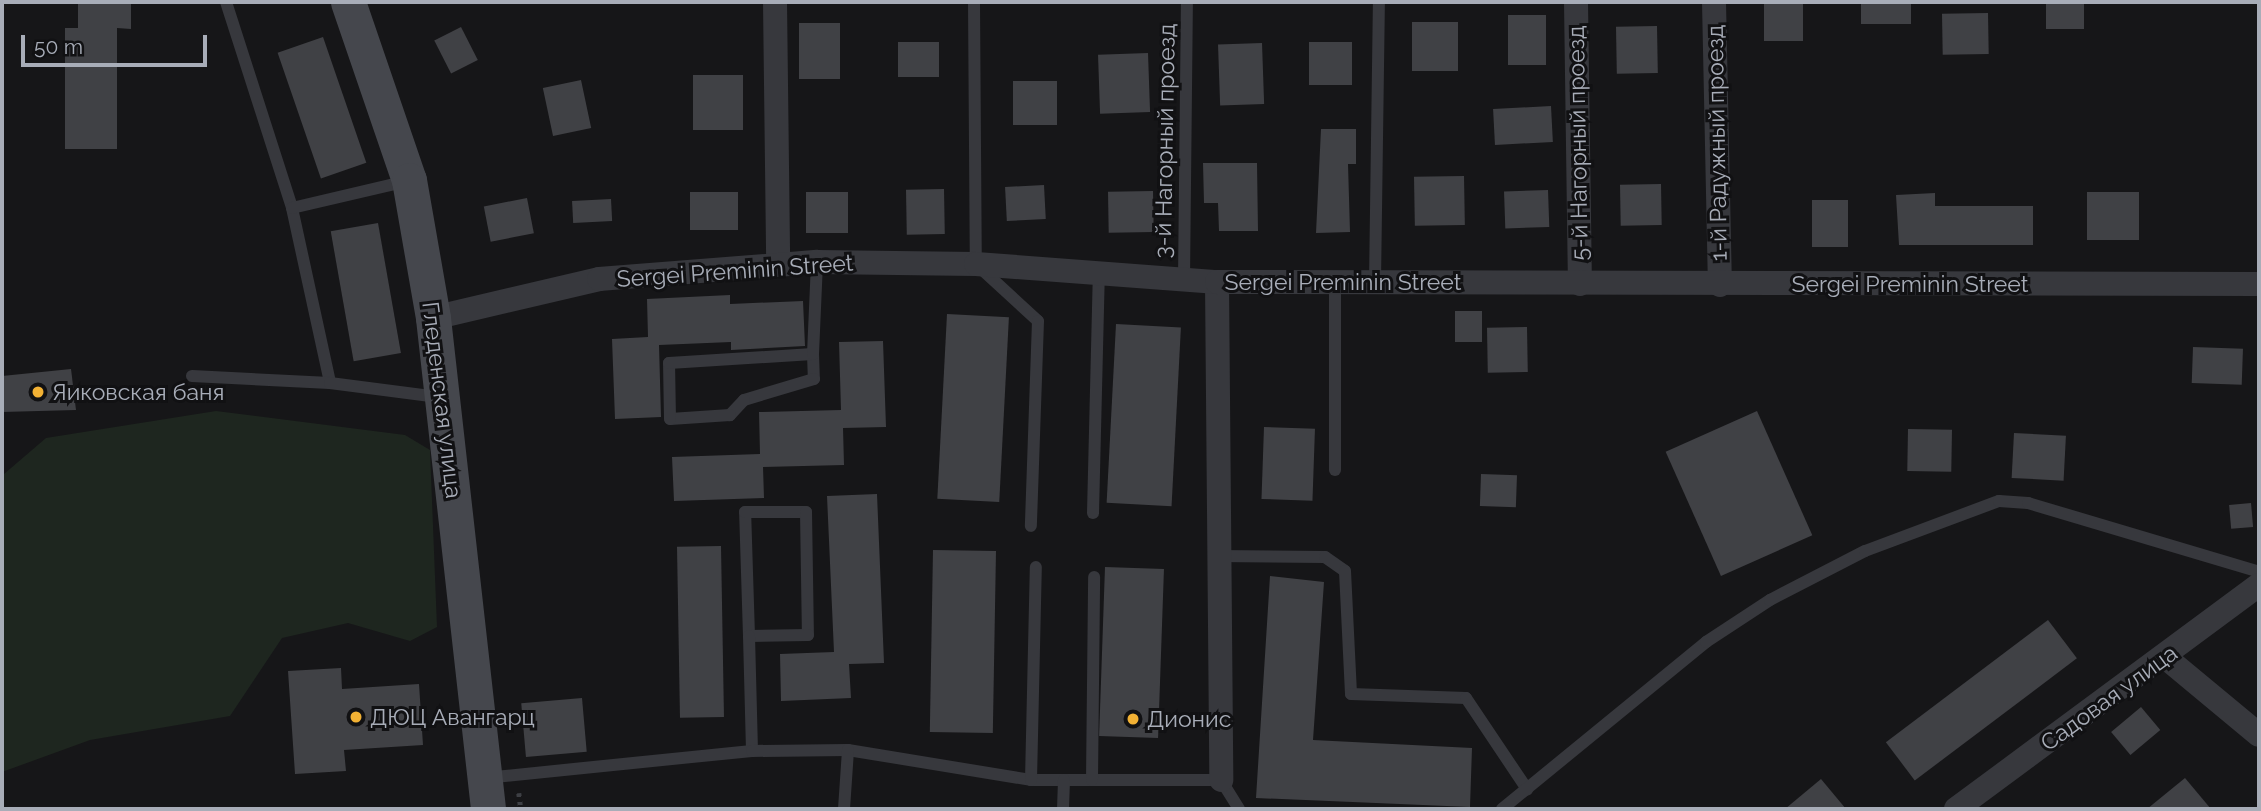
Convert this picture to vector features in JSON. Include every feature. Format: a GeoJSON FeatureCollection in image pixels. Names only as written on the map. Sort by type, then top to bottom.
{"type":"FeatureCollection","features":[{"type":"Feature","properties":{"kind":"main road","name":"Гледенская улица"},"geometry":{"type":"LineString","coordinates":[[348,2],[409,180],[433,318],[486,793]]}},
{"type":"Feature","properties":{"kind":"street"},"geometry":{"type":"LineString","coordinates":[[775,2],[778,263]]}},
{"type":"Feature","properties":{"kind":"street","name":"5-й Нагорный проезд"},"geometry":{"type":"LineString","coordinates":[[1576,2],[1580,284]]}},
{"type":"Feature","properties":{"kind":"street","name":"1-й Радужный проезд"},"geometry":{"type":"LineString","coordinates":[[1714,2],[1720,285]]}},
{"type":"Feature","properties":{"kind":"street","name":"Sergei Preminin Street"},"geometry":{"type":"LineString","coordinates":[[433,318],[599,279],[817,262],[975,264],[1217,282],[2259,284]]}},
{"type":"Feature","properties":{"kind":"street"},"geometry":{"type":"LineString","coordinates":[[1217,282],[1214,555],[1221,780]]}},
{"type":"Feature","properties":{"kind":"street","name":"Садовая улица"},"geometry":{"type":"LineString","coordinates":[[1956,809],[2259,585]]}},
{"type":"Feature","properties":{"kind":"street"},"geometry":{"type":"LineString","coordinates":[[2165,657],[2259,735]]}},
{"type":"Feature","properties":{"kind":"lane"},"geometry":{"type":"LineString","coordinates":[[226,2],[292,208],[330,383]]}},
{"type":"Feature","properties":{"kind":"lane"},"geometry":{"type":"LineString","coordinates":[[974,2],[975,264],[1038,321],[1031,526]]}},
{"type":"Feature","properties":{"kind":"lane","name":"3-й Нагорный проезд"},"geometry":{"type":"LineString","coordinates":[[1184,280],[1187,2]]}},
{"type":"Feature","properties":{"kind":"lane"},"geometry":{"type":"LineString","coordinates":[[1375,282],[1379,2]]}},
{"type":"Feature","properties":{"kind":"lane"},"geometry":{"type":"LineString","coordinates":[[292,208],[409,180]]}},
{"type":"Feature","properties":{"kind":"lane"},"geometry":{"type":"LineString","coordinates":[[813,354],[669,363],[670,419],[730,415],[744,400],[814,379],[817,262]]}},
{"type":"Feature","properties":{"kind":"lane"},"geometry":{"type":"LineString","coordinates":[[1093,513],[1099,272]]}},
{"type":"Feature","properties":{"kind":"lane"},"geometry":{"type":"LineString","coordinates":[[1335,281],[1335,470]]}},
{"type":"Feature","properties":{"kind":"lane"},"geometry":{"type":"LineString","coordinates":[[192,376],[330,383],[442,398]]}},
{"type":"Feature","properties":{"kind":"lane"},"geometry":{"type":"LineString","coordinates":[[1503,809],[1706,642],[1770,600],[1866,551],[1999,500],[2028,503],[2259,572]]}},
{"type":"Feature","properties":{"kind":"lane"},"geometry":{"type":"LineString","coordinates":[[749,636],[808,635],[806,512],[745,512],[752,751]]}},
{"type":"Feature","properties":{"kind":"lane"},"geometry":{"type":"LineString","coordinates":[[1214,555],[1325,557],[1345,571],[1351,694],[1466,698],[1527,789]]}},
{"type":"Feature","properties":{"kind":"lane"},"geometry":{"type":"LineString","coordinates":[[1031,780],[1036,567]]}},
{"type":"Feature","properties":{"kind":"lane"},"geometry":{"type":"LineString","coordinates":[[1092,780],[1094,576]]}},
{"type":"Feature","properties":{"kind":"lane"},"geometry":{"type":"LineString","coordinates":[[486,793],[752,751],[848,750],[1031,780],[1221,780],[1239,809]]}},
{"type":"Feature","properties":{"kind":"lane"},"geometry":{"type":"LineString","coordinates":[[844,809],[848,750]]}},
{"type":"Feature","properties":{"kind":"lane"},"geometry":{"type":"LineString","coordinates":[[1063,809],[1064,780]]}},
{"type":"Feature","properties":{"kind":"shaded area"},"geometry":{"type":"Polygon","coordinates":[[[216,411],[405,435],[430,450],[437,627],[410,641],[348,623],[282,638],[230,716],[90,740],[2,772],[4,474],[46,438],[216,411]]]}},
{"type":"Feature","properties":{"kind":"building"},"geometry":{"type":"Polygon","coordinates":[[[78,2],[131,2],[131,29],[117,28],[117,149],[65,149],[65,28],[78,28],[78,2]]]}},
{"type":"Feature","properties":{"kind":"building"},"geometry":{"type":"Polygon","coordinates":[[[1764,2],[1803,2],[1803,41],[1764,41],[1764,2]]]}},
{"type":"Feature","properties":{"kind":"building"},"geometry":{"type":"Polygon","coordinates":[[[1861,2],[1911,2],[1911,24],[1861,24],[1861,2]]]}},
{"type":"Feature","properties":{"kind":"building"},"geometry":{"type":"Polygon","coordinates":[[[2046,2],[2084,2],[2084,29],[2046,29],[2046,2]]]}},
{"type":"Feature","properties":{"kind":"building"},"geometry":{"type":"Polygon","coordinates":[[[1988,13],[1989,54],[1943,55],[1942,14],[1988,13]]]}},
{"type":"Feature","properties":{"kind":"building"},"geometry":{"type":"Polygon","coordinates":[[[1508,15],[1546,15],[1546,65],[1508,65],[1508,15]]]}},
{"type":"Feature","properties":{"kind":"building"},"geometry":{"type":"Polygon","coordinates":[[[1412,22],[1458,22],[1458,71],[1412,71],[1412,22]]]}},
{"type":"Feature","properties":{"kind":"building"},"geometry":{"type":"Polygon","coordinates":[[[799,23],[840,23],[840,79],[799,79],[799,23]]]}},
{"type":"Feature","properties":{"kind":"building"},"geometry":{"type":"Polygon","coordinates":[[[1657,26],[1658,73],[1617,74],[1616,27],[1657,26]]]}},
{"type":"Feature","properties":{"kind":"building"},"geometry":{"type":"Polygon","coordinates":[[[461,27],[478,60],[451,74],[434,41],[461,27]]]}},
{"type":"Feature","properties":{"kind":"building"},"geometry":{"type":"Polygon","coordinates":[[[323,37],[366,163],[321,178],[278,53],[323,37]]]}},
{"type":"Feature","properties":{"kind":"building"},"geometry":{"type":"Polygon","coordinates":[[[898,42],[939,42],[939,77],[898,77],[898,42]]]}},
{"type":"Feature","properties":{"kind":"building"},"geometry":{"type":"Polygon","coordinates":[[[1309,42],[1352,42],[1352,85],[1309,85],[1309,42]]]}},
{"type":"Feature","properties":{"kind":"building"},"geometry":{"type":"Polygon","coordinates":[[[1262,43],[1264,104],[1220,105],[1218,45],[1262,43]]]}},
{"type":"Feature","properties":{"kind":"building"},"geometry":{"type":"Polygon","coordinates":[[[1148,53],[1150,112],[1100,114],[1098,55],[1148,53]]]}},
{"type":"Feature","properties":{"kind":"building"},"geometry":{"type":"Polygon","coordinates":[[[693,75],[743,75],[743,130],[693,130],[693,75]]]}},
{"type":"Feature","properties":{"kind":"building"},"geometry":{"type":"Polygon","coordinates":[[[581,80],[591,128],[553,136],[543,88],[581,80]]]}},
{"type":"Feature","properties":{"kind":"building"},"geometry":{"type":"Polygon","coordinates":[[[1013,81],[1057,81],[1057,125],[1013,125],[1013,81]]]}},
{"type":"Feature","properties":{"kind":"building"},"geometry":{"type":"Polygon","coordinates":[[[1551,106],[1553,142],[1495,145],[1493,109],[1551,106]]]}},
{"type":"Feature","properties":{"kind":"building"},"geometry":{"type":"Polygon","coordinates":[[[1321,129],[1356,129],[1356,164],[1348,164],[1350,232],[1316,233],[1321,129]]]}},
{"type":"Feature","properties":{"kind":"building"},"geometry":{"type":"Polygon","coordinates":[[[1203,163],[1257,163],[1258,231],[1219,231],[1218,203],[1204,203],[1203,163]]]}},
{"type":"Feature","properties":{"kind":"building"},"geometry":{"type":"Polygon","coordinates":[[[1464,176],[1465,225],[1415,226],[1414,177],[1464,176]]]}},
{"type":"Feature","properties":{"kind":"building"},"geometry":{"type":"Polygon","coordinates":[[[1661,184],[1662,225],[1621,226],[1620,185],[1661,184]]]}},
{"type":"Feature","properties":{"kind":"building"},"geometry":{"type":"Polygon","coordinates":[[[1044,185],[1046,219],[1007,221],[1005,187],[1044,185]]]}},
{"type":"Feature","properties":{"kind":"building"},"geometry":{"type":"Polygon","coordinates":[[[944,189],[945,234],[907,235],[906,190],[944,189]]]}},
{"type":"Feature","properties":{"kind":"building"},"geometry":{"type":"Polygon","coordinates":[[[1548,190],[1549,227],[1505,229],[1504,192],[1548,190]]]}},
{"type":"Feature","properties":{"kind":"building"},"geometry":{"type":"Polygon","coordinates":[[[1153,191],[1154,232],[1109,233],[1108,192],[1153,191]]]}},
{"type":"Feature","properties":{"kind":"building"},"geometry":{"type":"Polygon","coordinates":[[[690,192],[738,192],[738,230],[690,230],[690,192]]]}},
{"type":"Feature","properties":{"kind":"building"},"geometry":{"type":"Polygon","coordinates":[[[806,192],[848,192],[848,233],[806,233],[806,192]]]}},
{"type":"Feature","properties":{"kind":"building"},"geometry":{"type":"Polygon","coordinates":[[[2087,192],[2139,192],[2139,240],[2087,240],[2087,192]]]}},
{"type":"Feature","properties":{"kind":"building"},"geometry":{"type":"Polygon","coordinates":[[[1935,193],[1935,206],[2033,206],[2033,245],[1899,245],[1896,195],[1935,193]]]}},
{"type":"Feature","properties":{"kind":"building"},"geometry":{"type":"Polygon","coordinates":[[[527,198],[534,233],[491,242],[484,206],[527,198]]]}},
{"type":"Feature","properties":{"kind":"building"},"geometry":{"type":"Polygon","coordinates":[[[611,199],[612,221],[573,223],[572,201],[611,199]]]}},
{"type":"Feature","properties":{"kind":"building"},"geometry":{"type":"Polygon","coordinates":[[[1812,200],[1848,200],[1848,247],[1812,247],[1812,200]]]}},
{"type":"Feature","properties":{"kind":"building"},"geometry":{"type":"Polygon","coordinates":[[[378,223],[401,353],[354,361],[331,231],[378,223]]]}},
{"type":"Feature","properties":{"kind":"building"},"geometry":{"type":"Polygon","coordinates":[[[730,295],[730,304],[803,301],[805,346],[731,350],[731,342],[659,345],[661,417],[615,419],[612,339],[648,337],[647,299],[730,295]]]}},
{"type":"Feature","properties":{"kind":"building"},"geometry":{"type":"Polygon","coordinates":[[[1455,311],[1482,311],[1482,342],[1455,342],[1455,311]]]}},
{"type":"Feature","properties":{"kind":"building"},"geometry":{"type":"Polygon","coordinates":[[[947,314],[1009,317],[999,502],[937,499],[947,314]]]}},
{"type":"Feature","properties":{"kind":"building"},"geometry":{"type":"Polygon","coordinates":[[[1116,324],[1181,327],[1172,506],[1107,503],[1116,324]]]}},
{"type":"Feature","properties":{"kind":"building"},"geometry":{"type":"Polygon","coordinates":[[[1527,327],[1528,372],[1488,373],[1487,328],[1527,327]]]}},
{"type":"Feature","properties":{"kind":"building"},"geometry":{"type":"Polygon","coordinates":[[[883,341],[886,427],[843,428],[844,465],[763,467],[764,498],[674,501],[672,457],[760,454],[759,412],[841,410],[839,342],[883,341]]]}},
{"type":"Feature","properties":{"kind":"building"},"geometry":{"type":"Polygon","coordinates":[[[2193,347],[2243,349],[2242,385],[2192,383],[2193,347]]]}},
{"type":"Feature","properties":{"kind":"building","name":"Яиковская баня"},"geometry":{"type":"Polygon","coordinates":[[[71,369],[76,410],[2,412],[2,376],[71,369]]]}},
{"type":"Feature","properties":{"kind":"building"},"geometry":{"type":"Polygon","coordinates":[[[1757,411],[1812,535],[1721,576],[1666,452],[1757,411]]]}},
{"type":"Feature","properties":{"kind":"building"},"geometry":{"type":"Polygon","coordinates":[[[1264,427],[1315,429],[1312,501],[1261,499],[1264,427]]]}},
{"type":"Feature","properties":{"kind":"building"},"geometry":{"type":"Polygon","coordinates":[[[1908,429],[1952,430],[1951,472],[1907,471],[1908,429]]]}},
{"type":"Feature","properties":{"kind":"building"},"geometry":{"type":"Polygon","coordinates":[[[2014,433],[2066,436],[2064,481],[2012,478],[2014,433]]]}},
{"type":"Feature","properties":{"kind":"building"},"geometry":{"type":"Polygon","coordinates":[[[1481,474],[1517,475],[1516,507],[1480,506],[1481,474]]]}},
{"type":"Feature","properties":{"kind":"building"},"geometry":{"type":"Polygon","coordinates":[[[877,494],[884,663],[849,664],[851,698],[781,701],[780,654],[834,652],[827,496],[877,494]]]}},
{"type":"Feature","properties":{"kind":"building"},"geometry":{"type":"Polygon","coordinates":[[[2251,503],[2253,527],[2231,529],[2229,505],[2251,503]]]}},
{"type":"Feature","properties":{"kind":"building"},"geometry":{"type":"Polygon","coordinates":[[[721,546],[724,717],[680,718],[677,547],[721,546]]]}},
{"type":"Feature","properties":{"kind":"building"},"geometry":{"type":"Polygon","coordinates":[[[933,550],[996,551],[993,733],[930,732],[933,550]]]}},
{"type":"Feature","properties":{"kind":"building"},"geometry":{"type":"Polygon","coordinates":[[[1105,567],[1164,569],[1158,738],[1099,736],[1105,567]]]}},
{"type":"Feature","properties":{"kind":"building"},"geometry":{"type":"Polygon","coordinates":[[[1270,576],[1324,582],[1313,740],[1472,748],[1470,807],[1256,798],[1270,576]]]}},
{"type":"Feature","properties":{"kind":"building"},"geometry":{"type":"Polygon","coordinates":[[[2048,620],[2077,658],[1915,781],[1886,742],[2048,620]]]}},
{"type":"Feature","properties":{"kind":"building","name":"ДЮЦ Авангарц"},"geometry":{"type":"Polygon","coordinates":[[[341,668],[342,689],[419,684],[423,745],[344,750],[346,771],[295,774],[288,671],[341,668]]]}},
{"type":"Feature","properties":{"kind":"building"},"geometry":{"type":"Polygon","coordinates":[[[582,698],[587,752],[526,757],[521,703],[582,698]]]}},
{"type":"Feature","properties":{"kind":"building"},"geometry":{"type":"Polygon","coordinates":[[[2141,707],[2160,730],[2130,755],[2111,732],[2141,707]]]}},
{"type":"Feature","properties":{"kind":"building"},"geometry":{"type":"Polygon","coordinates":[[[2185,778],[2211,809],[2147,809],[2185,778]]]}},
{"type":"Feature","properties":{"kind":"building"},"geometry":{"type":"Polygon","coordinates":[[[1821,779],[1846,809],[1785,809],[1821,779]]]}},
{"type":"Feature","properties":{"kind":"place","name":"Яиковская баня"},"geometry":{"type":"Point","coordinates":[38,392]}},
{"type":"Feature","properties":{"kind":"place","name":"ДЮЦ Авангарц"},"geometry":{"type":"Point","coordinates":[356,717]}},
{"type":"Feature","properties":{"kind":"place","name":"Дионис"},"geometry":{"type":"Point","coordinates":[1133,719]}}]}
